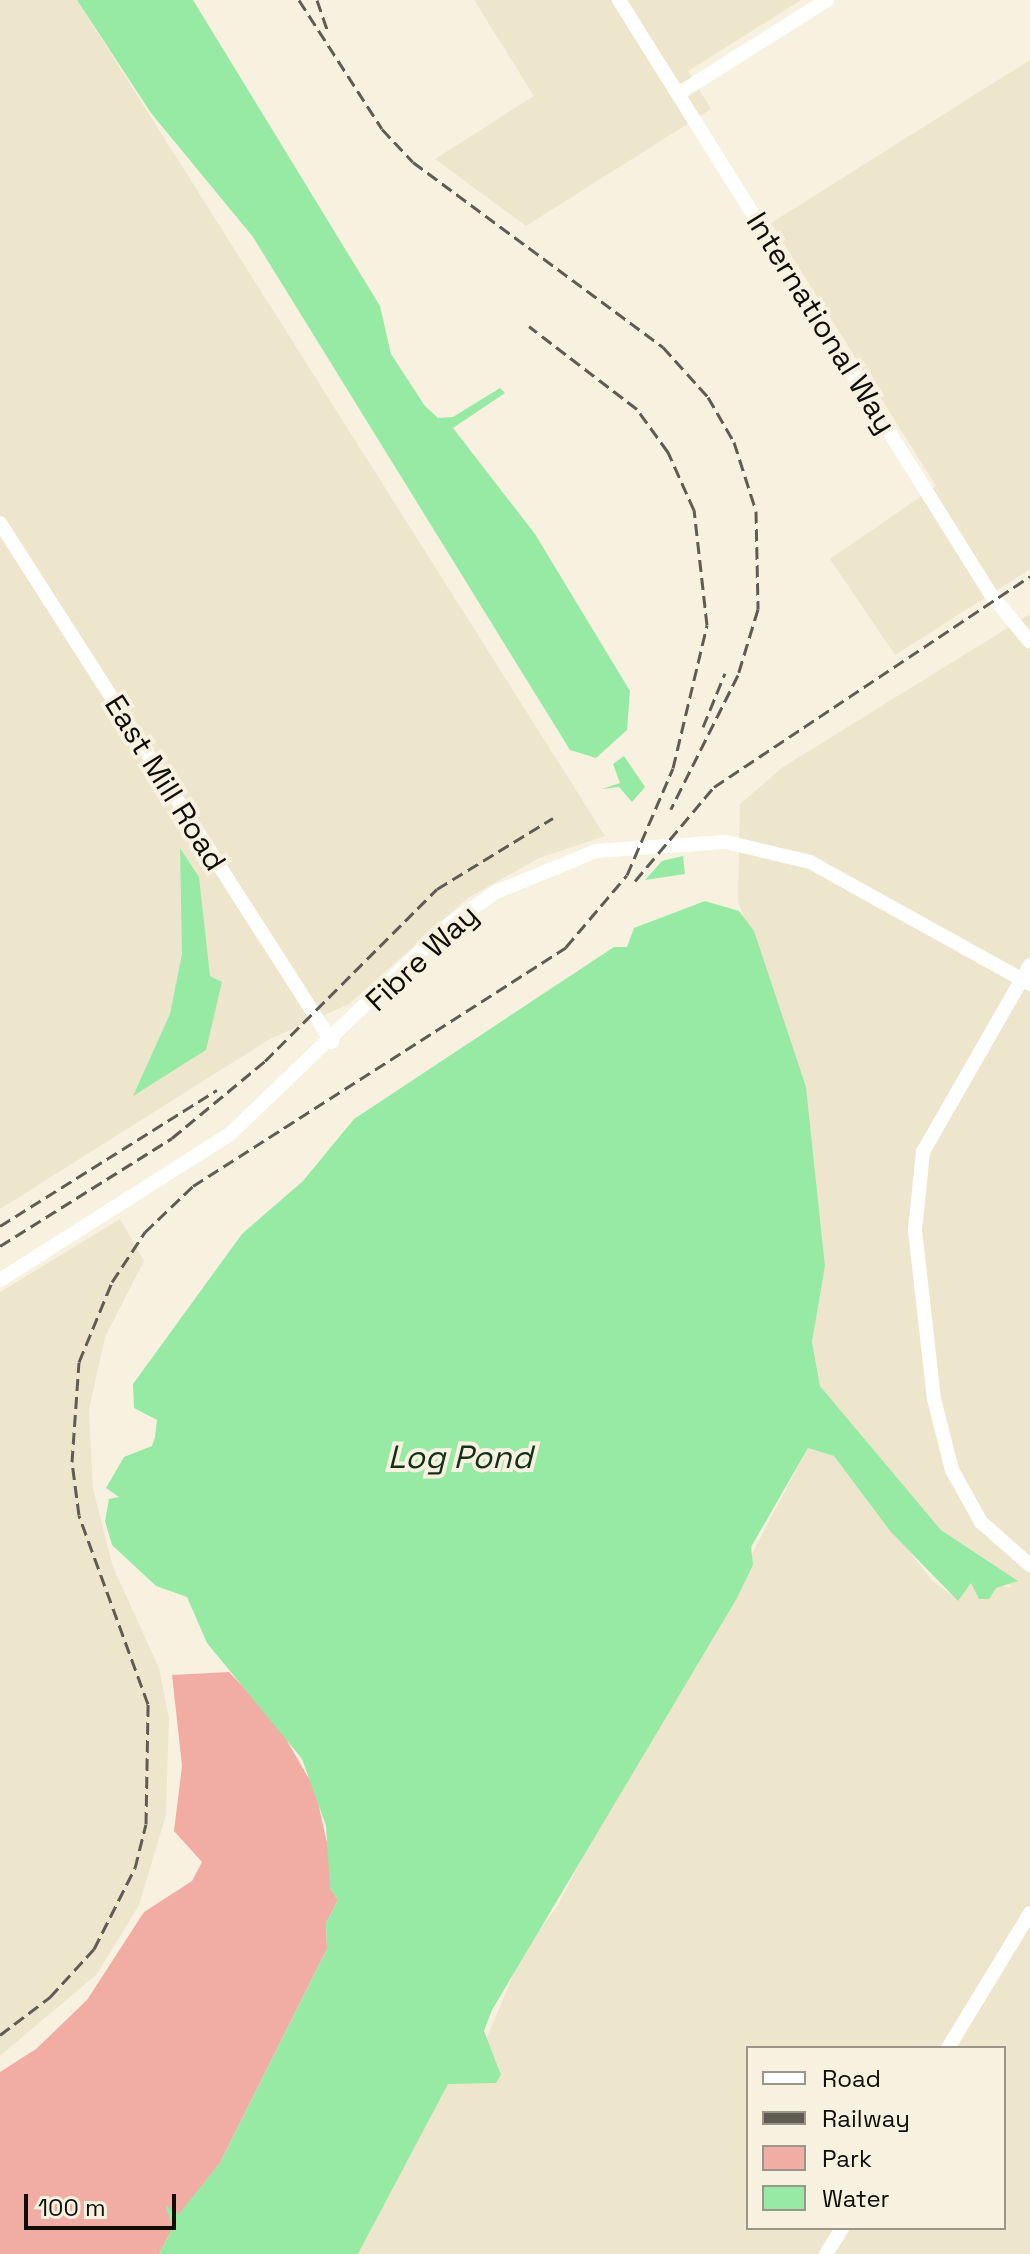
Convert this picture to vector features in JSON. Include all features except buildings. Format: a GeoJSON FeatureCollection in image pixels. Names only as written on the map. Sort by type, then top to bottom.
{"type":"FeatureCollection","features":[{"type":"Feature","properties":{"kind":"street","name":"International Way"},"geometry":{"type":"LineString","coordinates":[[619,0],[990,593],[1030,642]]}},
{"type":"Feature","properties":{"kind":"street"},"geometry":{"type":"LineString","coordinates":[[678,94],[827,0]]}},
{"type":"Feature","properties":{"kind":"street","name":"East Mill Road"},"geometry":{"type":"LineString","coordinates":[[0,523],[332,1042]]}},
{"type":"Feature","properties":{"kind":"street","name":"Fibre Way"},"geometry":{"type":"LineString","coordinates":[[0,1280],[230,1134],[332,1042],[449,924],[496,892],[545,868],[634,843],[761,848],[865,886],[1026,982]]}},
{"type":"Feature","properties":{"kind":"street"},"geometry":{"type":"LineString","coordinates":[[1030,965],[1026,982],[923,1152],[915,1230],[934,1399],[952,1470],[981,1522],[1030,1565]]}},
{"type":"Feature","properties":{"kind":"street"},"geometry":{"type":"LineString","coordinates":[[949,2046],[1030,1913]]}},
{"type":"Feature","properties":{"kind":"street"},"geometry":{"type":"LineString","coordinates":[[826,2254],[841,2230]]}},
{"type":"Feature","properties":{"kind":"shaded area"},"geometry":{"type":"Polygon","coordinates":[[[0,0],[77,0],[605,836],[539,858],[468,898],[349,1004],[270,1039],[0,1209],[0,0]]]}},
{"type":"Feature","properties":{"kind":"shaded area"},"geometry":{"type":"Polygon","coordinates":[[[474,0],[801,0],[688,71],[711,109],[526,226],[435,159],[534,96],[474,0]]]}},
{"type":"Feature","properties":{"kind":"shaded area"},"geometry":{"type":"Polygon","coordinates":[[[1030,60],[1030,569],[895,655],[830,559],[936,486],[771,223],[1030,60]]]}},
{"type":"Feature","properties":{"kind":"shaded area"},"geometry":{"type":"Polygon","coordinates":[[[1030,614],[1030,2254],[358,2254],[448,2083],[485,2042],[524,1949],[557,1907],[620,1785],[661,1725],[808,1448],[834,1456],[932,1580],[958,1600],[971,1583],[1011,1587],[990,1562],[941,1530],[820,1386],[812,1342],[825,1266],[806,1087],[738,901],[740,804],[783,767],[1030,614]]]}},
{"type":"Feature","properties":{"kind":"shaded area"},"geometry":{"type":"Polygon","coordinates":[[[120,1219],[144,1261],[105,1337],[89,1410],[93,1489],[113,1567],[159,1668],[169,1719],[166,1815],[139,1905],[97,1974],[0,2056],[0,1292],[120,1219]]]}},
{"type":"Feature","properties":{"kind":"green space"},"geometry":{"type":"Polygon","coordinates":[[[229,1672],[275,1720],[315,1789],[334,1874],[330,1888],[338,1900],[326,1923],[327,1949],[220,2163],[179,2215],[169,2213],[173,2228],[159,2254],[0,2254],[0,2072],[36,2049],[87,2000],[144,1912],[192,1881],[202,1862],[174,1831],[182,1766],[172,1675],[229,1672]]]}},
{"type":"Feature","properties":{"kind":"water"},"geometry":{"type":"Polygon","coordinates":[[[77,0],[193,0],[380,306],[391,354],[425,406],[438,418],[453,417],[500,388],[505,393],[453,428],[535,534],[630,691],[627,730],[596,758],[570,750],[253,237],[151,113],[77,0]]]}},
{"type":"Feature","properties":{"kind":"water"},"geometry":{"type":"Polygon","coordinates":[[[624,756],[645,787],[632,802],[619,787],[602,789],[620,783],[613,764],[624,756]]]}},
{"type":"Feature","properties":{"kind":"water"},"geometry":{"type":"Polygon","coordinates":[[[180,848],[199,877],[210,976],[222,982],[206,1050],[133,1096],[170,1014],[182,954],[180,848]]]}},
{"type":"Feature","properties":{"kind":"water"},"geometry":{"type":"Polygon","coordinates":[[[683,856],[685,874],[645,880],[662,861],[683,856]]]}},
{"type":"Feature","properties":{"kind":"water","name":"Log Pond"},"geometry":{"type":"Polygon","coordinates":[[[705,901],[739,911],[754,931],[806,1087],[825,1266],[812,1342],[820,1386],[941,1530],[1018,1581],[996,1588],[989,1599],[979,1599],[971,1583],[958,1601],[891,1532],[834,1456],[808,1448],[751,1547],[753,1565],[737,1598],[492,2010],[484,2031],[501,2075],[496,2083],[448,2084],[358,2254],[159,2254],[173,2228],[165,2205],[179,2214],[220,2163],[327,1949],[326,1923],[338,1900],[330,1888],[326,1826],[302,1759],[207,1643],[187,1597],[156,1586],[112,1545],[105,1521],[109,1499],[119,1497],[106,1488],[124,1457],[152,1446],[155,1437],[157,1420],[134,1408],[133,1384],[242,1234],[303,1181],[354,1119],[614,947],[627,947],[634,928],[705,901]]]}},
{"type":"Feature","properties":{"kind":"railway"},"geometry":{"type":"LineString","coordinates":[[299,0],[382,129],[413,162],[663,347],[708,397],[734,442],[756,511],[758,609],[738,675],[671,809]]}},
{"type":"Feature","properties":{"kind":"railway"},"geometry":{"type":"LineString","coordinates":[[317,0],[328,32]]}},
{"type":"Feature","properties":{"kind":"railway"},"geometry":{"type":"LineString","coordinates":[[0,2035],[50,1997],[94,1949],[135,1868],[146,1824],[148,1704],[79,1515],[72,1462],[79,1362],[112,1282],[145,1232],[193,1186],[566,947],[627,875],[673,768],[707,625],[694,510],[668,452],[637,409],[529,326]]}},
{"type":"Feature","properties":{"kind":"railway"},"geometry":{"type":"LineString","coordinates":[[635,881],[714,787],[1030,576]]}},
{"type":"Feature","properties":{"kind":"railway"},"geometry":{"type":"LineString","coordinates":[[703,727],[725,673]]}},
{"type":"Feature","properties":{"kind":"railway"},"geometry":{"type":"LineString","coordinates":[[0,1246],[172,1138],[265,1061],[437,889],[553,818]]}},
{"type":"Feature","properties":{"kind":"railway"},"geometry":{"type":"LineString","coordinates":[[0,1226],[217,1090]]}}]}
